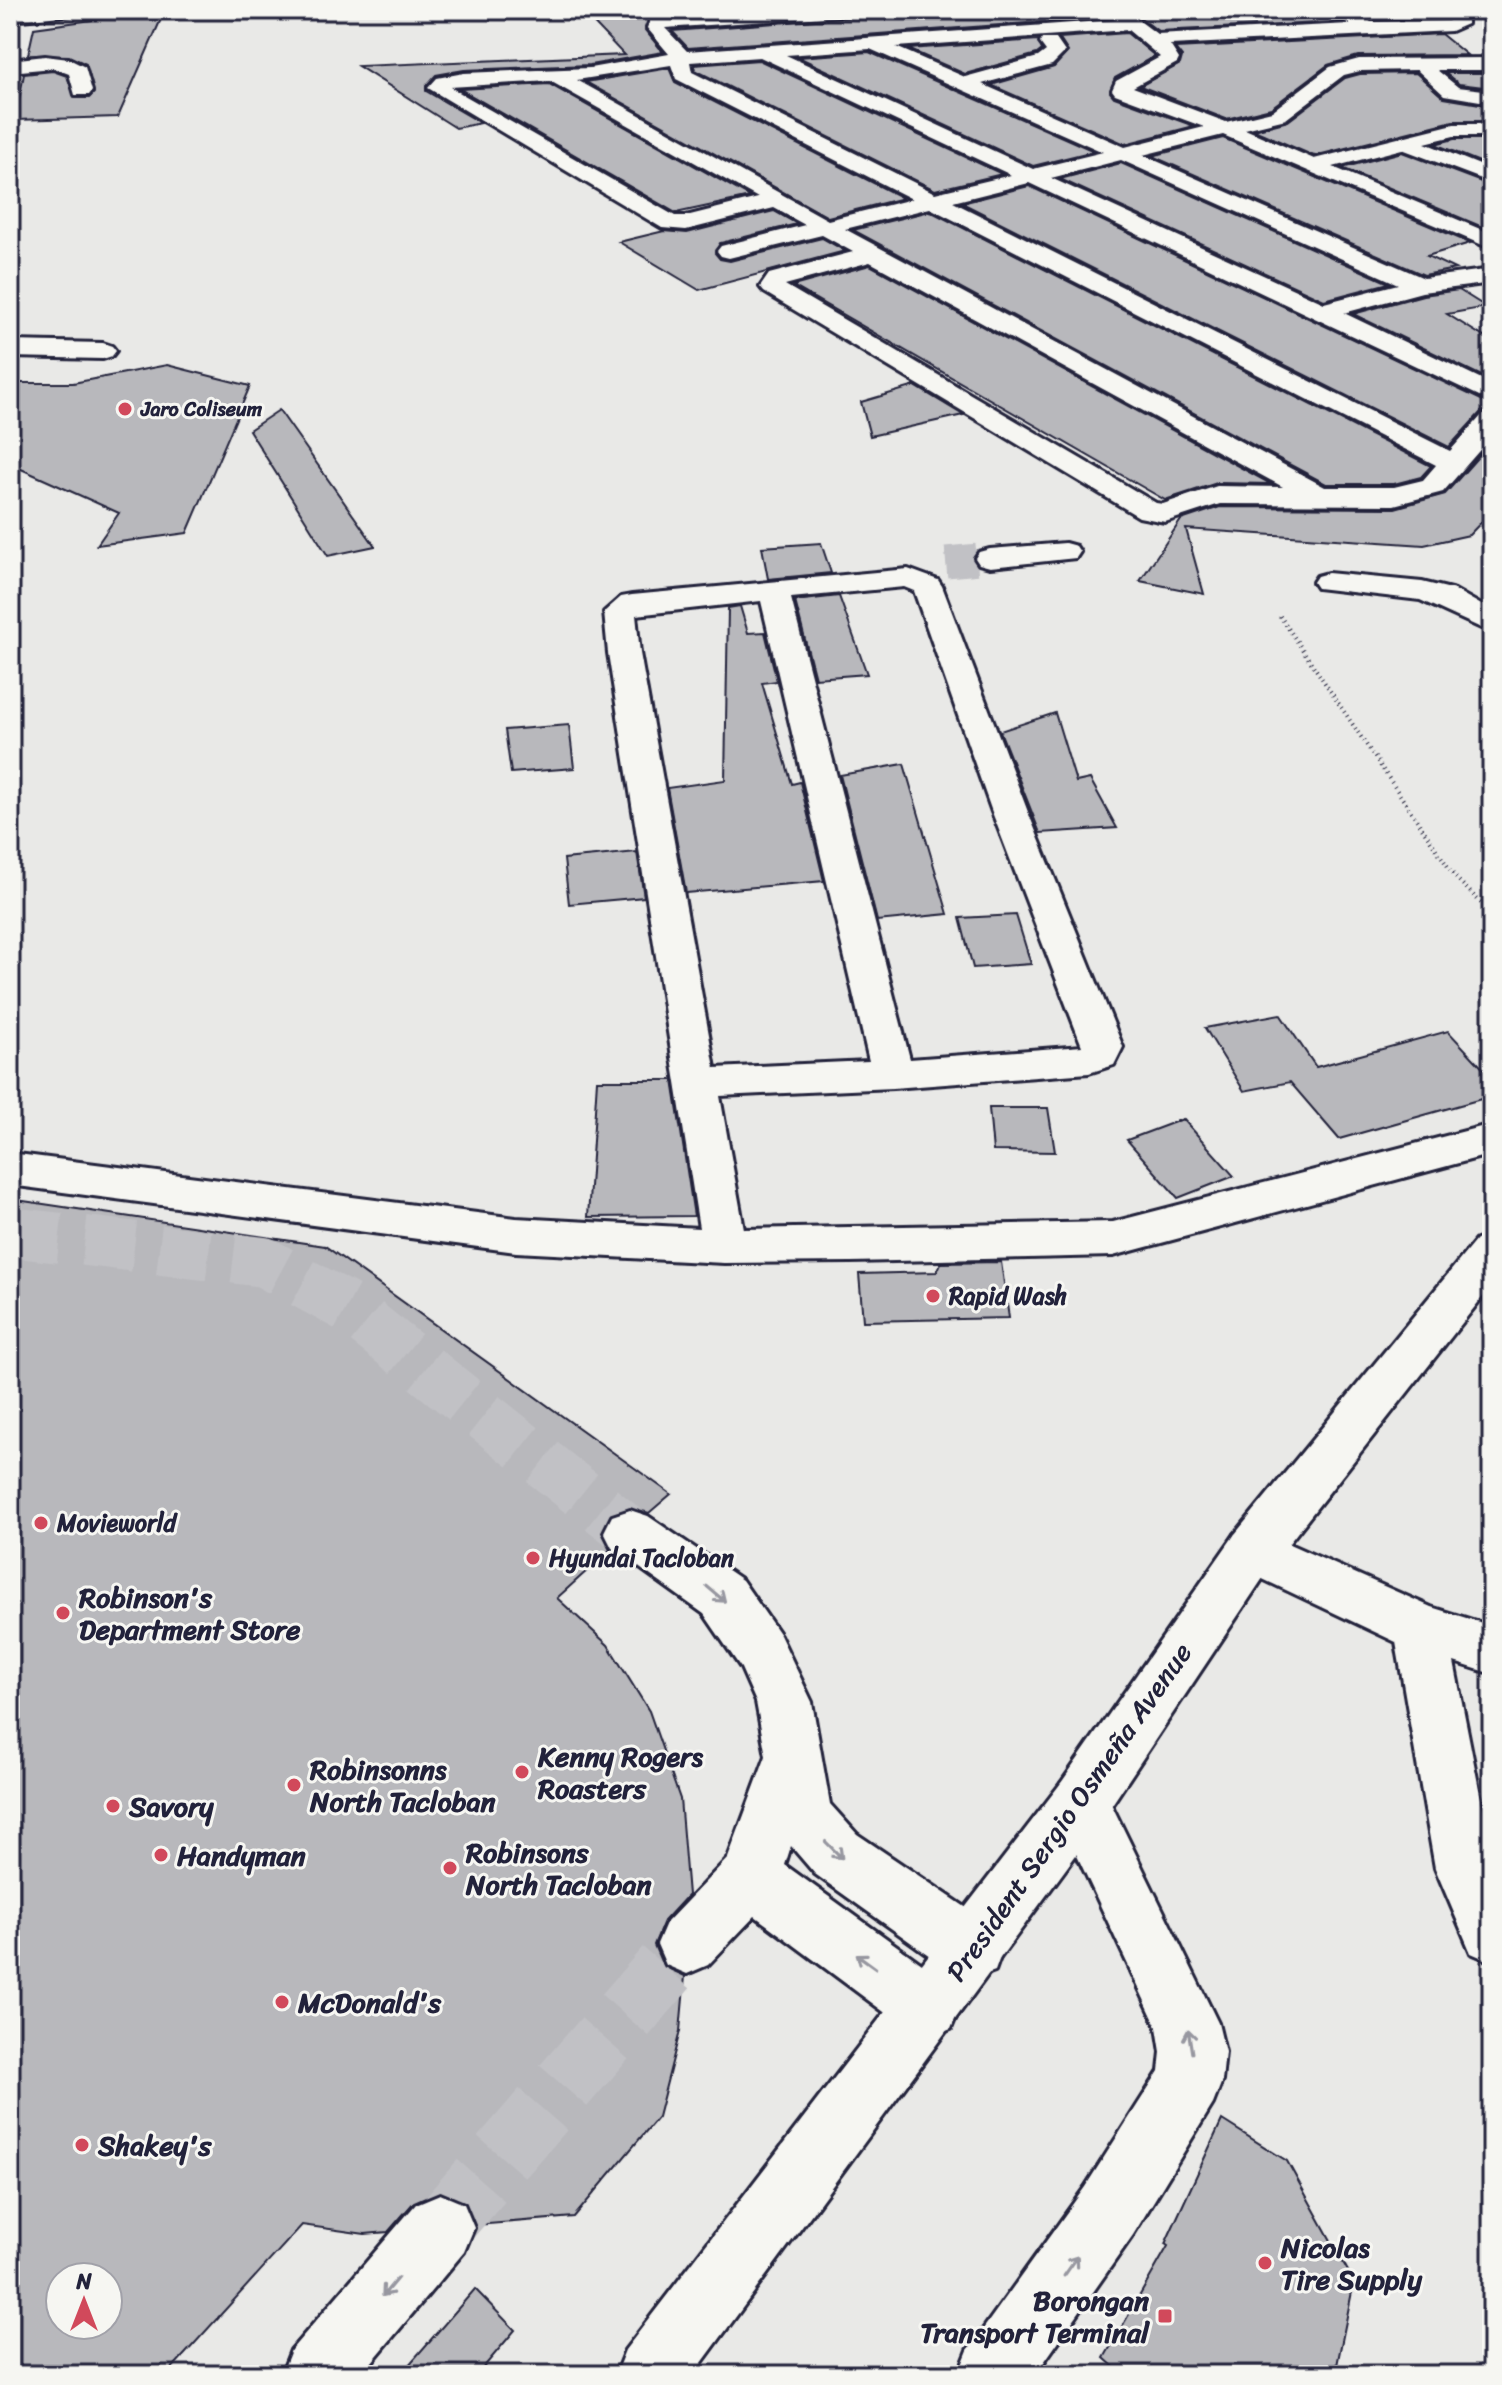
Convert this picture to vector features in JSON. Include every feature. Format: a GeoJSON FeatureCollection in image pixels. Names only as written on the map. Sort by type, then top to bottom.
{"type":"FeatureCollection","features":[{"type":"Feature","properties":{"kind":"street"},"geometry":{"type":"LineString","coordinates":[[10,16],[71,10]]}},
{"type":"Feature","properties":{"kind":"street"},"geometry":{"type":"LineString","coordinates":[[682,57],[656,24],[854,10]]}},
{"type":"Feature","properties":{"kind":"street"},"geometry":{"type":"LineString","coordinates":[[1114,10],[1155,40],[1167,51],[1170,59],[1123,85],[1122,90],[1224,128],[1492,242]]}},
{"type":"Feature","properties":{"kind":"street"},"geometry":{"type":"LineString","coordinates":[[1333,10],[1349,14],[1367,28]]}},
{"type":"Feature","properties":{"kind":"street"},"geometry":{"type":"LineString","coordinates":[[1155,40],[1451,26],[1458,24],[1458,16],[1451,10]]}},
{"type":"Feature","properties":{"kind":"street"},"geometry":{"type":"LineString","coordinates":[[1230,18],[1253,34]]}},
{"type":"Feature","properties":{"kind":"street"},"geometry":{"type":"LineString","coordinates":[[778,200],[686,223],[670,223],[438,88],[444,82],[464,79],[590,74],[682,57],[1131,24]]}},
{"type":"Feature","properties":{"kind":"street"},"geometry":{"type":"LineString","coordinates":[[871,42],[1126,152],[1421,285]]}},
{"type":"Feature","properties":{"kind":"street"},"geometry":{"type":"LineString","coordinates":[[965,83],[1045,61],[1056,54],[1049,43]]}},
{"type":"Feature","properties":{"kind":"street"},"geometry":{"type":"LineString","coordinates":[[760,50],[1417,356],[1492,394]]}},
{"type":"Feature","properties":{"kind":"street"},"geometry":{"type":"LineString","coordinates":[[682,57],[680,65],[683,75],[1453,463]]}},
{"type":"Feature","properties":{"kind":"street"},"geometry":{"type":"LineString","coordinates":[[10,66],[55,62],[69,65],[78,71],[82,91]]}},
{"type":"Feature","properties":{"kind":"street"},"geometry":{"type":"LineString","coordinates":[[1421,63],[1440,88],[1449,93],[1492,97]]}},
{"type":"Feature","properties":{"kind":"street"},"geometry":{"type":"LineString","coordinates":[[729,251],[1279,115],[1337,71],[1359,65],[1492,64]]}},
{"type":"Feature","properties":{"kind":"street"},"geometry":{"type":"LineString","coordinates":[[555,76],[873,254],[1321,496]]}},
{"type":"Feature","properties":{"kind":"street"},"geometry":{"type":"LineString","coordinates":[[1314,165],[1454,130],[1492,130]]}},
{"type":"Feature","properties":{"kind":"street"},"geometry":{"type":"LineString","coordinates":[[1405,143],[1492,177]]}},
{"type":"Feature","properties":{"kind":"street"},"geometry":{"type":"LineString","coordinates":[[873,254],[777,279],[772,287],[1149,511],[1165,513],[1217,495],[1394,496],[1433,486],[1492,420]]}},
{"type":"Feature","properties":{"kind":"street"},"geometry":{"type":"LineString","coordinates":[[1319,312],[1421,285],[1492,276]]}},
{"type":"Feature","properties":{"kind":"street"},"geometry":{"type":"LineString","coordinates":[[10,349],[103,351]]}},
{"type":"Feature","properties":{"kind":"street"},"geometry":{"type":"LineString","coordinates":[[990,558],[1065,552]]}},
{"type":"Feature","properties":{"kind":"street"},"geometry":{"type":"LineString","coordinates":[[724,1246],[624,653],[620,612],[632,604],[908,578],[927,566],[946,562]]}},
{"type":"Feature","properties":{"kind":"street"},"geometry":{"type":"LineString","coordinates":[[695,1083],[893,1074],[1089,1059],[1100,1055],[1103,1047],[1010,812],[927,586],[908,578]]}},
{"type":"Feature","properties":{"kind":"street"},"geometry":{"type":"LineString","coordinates":[[1328,582],[1422,591],[1444,597],[1492,624]]}},
{"type":"Feature","properties":{"kind":"street"},"geometry":{"type":"LineString","coordinates":[[774,591],[893,1074]]}},
{"type":"Feature","properties":{"kind":"street"},"geometry":{"type":"LineString","coordinates":[[10,1169],[516,1235],[724,1246],[1113,1239],[1492,1139]]}},
{"type":"Feature","properties":{"kind":"street","name":"President Sergio Osmeña Avenue"},"geometry":{"type":"LineString","coordinates":[[650,2375],[1081,1802],[1253,1550],[1492,1252]]}},
{"type":"Feature","properties":{"kind":"street"},"geometry":{"type":"LineString","coordinates":[[630,1532],[723,1597],[761,1652],[784,1702],[803,1816],[836,1854],[973,1949]]}},
{"type":"Feature","properties":{"kind":"street"},"geometry":{"type":"LineString","coordinates":[[1253,1550],[1420,1628],[1492,1650]]}},
{"type":"Feature","properties":{"kind":"street"},"geometry":{"type":"LineString","coordinates":[[1420,1628],[1465,1868],[1492,1932]]}},
{"type":"Feature","properties":{"kind":"street"},"geometry":{"type":"LineString","coordinates":[[687,1944],[751,1877],[794,1756]]}},
{"type":"Feature","properties":{"kind":"street"},"geometry":{"type":"LineString","coordinates":[[993,2375],[1109,2211],[1190,2081],[1193,2052],[1187,2023],[1081,1802]]}},
{"type":"Feature","properties":{"kind":"street"},"geometry":{"type":"LineString","coordinates":[[751,1877],[929,2007]]}},
{"type":"Feature","properties":{"kind":"street"},"geometry":{"type":"LineString","coordinates":[[316,2375],[440,2228]]}},
{"type":"Feature","properties":{"kind":"path"},"geometry":{"type":"LineString","coordinates":[[1280,616],[1455,877],[1492,914]]}},
{"type":"Feature","properties":{"kind":"building"},"geometry":{"type":"Polygon","coordinates":[[[165,10],[118,117],[15,120],[24,74],[53,71],[67,76],[75,98],[89,98],[94,93],[86,64],[69,56],[28,55],[34,28],[165,10]]]}},
{"type":"Feature","properties":{"kind":"building"},"geometry":{"type":"Polygon","coordinates":[[[638,10],[734,10],[650,17],[645,30],[663,52],[590,65],[464,70],[436,75],[426,86],[426,91],[481,123],[456,128],[358,66],[624,55],[585,14],[638,10]]]}},
{"type":"Feature","properties":{"kind":"building"},"geometry":{"type":"Polygon","coordinates":[[[948,10],[1102,10],[1108,17],[688,48],[672,31],[948,10]]]}},
{"type":"Feature","properties":{"kind":"building"},"geometry":{"type":"Polygon","coordinates":[[[1130,10],[1321,10],[1339,22],[1158,31],[1130,10]]]}},
{"type":"Feature","properties":{"kind":"building"},"geometry":{"type":"Polygon","coordinates":[[[1360,10],[1411,10],[1422,18],[1372,19],[1360,10]]]}},
{"type":"Feature","properties":{"kind":"building"},"geometry":{"type":"Polygon","coordinates":[[[1127,33],[1155,56],[1115,78],[1110,92],[1114,97],[1194,126],[1125,144],[991,85],[1054,67],[1068,52],[1059,38],[1127,33]]]}},
{"type":"Feature","properties":{"kind":"building"},"geometry":{"type":"Polygon","coordinates":[[[1441,34],[1467,55],[1358,56],[1328,65],[1271,108],[1226,119],[1140,86],[1180,64],[1182,57],[1175,48],[1441,34]]]}},
{"type":"Feature","properties":{"kind":"building"},"geometry":{"type":"Polygon","coordinates":[[[1038,40],[1042,50],[1037,54],[965,74],[908,49],[1038,40]]]}},
{"type":"Feature","properties":{"kind":"building"},"geometry":{"type":"Polygon","coordinates":[[[869,52],[1094,151],[1033,166],[798,57],[869,52]]]}},
{"type":"Feature","properties":{"kind":"building"},"geometry":{"type":"Polygon","coordinates":[[[759,60],[1002,174],[935,190],[695,70],[694,65],[759,60]]]}},
{"type":"Feature","properties":{"kind":"building"},"geometry":{"type":"Polygon","coordinates":[[[669,68],[675,82],[903,198],[828,217],[586,82],[669,68]]]}},
{"type":"Feature","properties":{"kind":"building"},"geometry":{"type":"Polygon","coordinates":[[[1416,73],[1444,98],[1492,106],[1492,121],[1453,121],[1314,156],[1254,130],[1288,121],[1345,78],[1360,74],[1416,73]]]}},
{"type":"Feature","properties":{"kind":"building"},"geometry":{"type":"Polygon","coordinates":[[[1445,73],[1488,73],[1492,76],[1492,88],[1459,84],[1445,73]]]}},
{"type":"Feature","properties":{"kind":"building"},"geometry":{"type":"Polygon","coordinates":[[[549,84],[750,197],[676,213],[460,89],[549,84]]]}},
{"type":"Feature","properties":{"kind":"building"},"geometry":{"type":"Polygon","coordinates":[[[1223,138],[1470,243],[1427,256],[1455,269],[1424,275],[1152,156],[1223,138]]]}},
{"type":"Feature","properties":{"kind":"building"},"geometry":{"type":"Polygon","coordinates":[[[1454,139],[1492,139],[1492,167],[1435,144],[1454,139]]]}},
{"type":"Feature","properties":{"kind":"building"},"geometry":{"type":"Polygon","coordinates":[[[1402,152],[1492,186],[1492,231],[1342,168],[1402,152]]]}},
{"type":"Feature","properties":{"kind":"building"},"geometry":{"type":"Polygon","coordinates":[[[1121,163],[1389,283],[1324,300],[1060,179],[1121,163]]]}},
{"type":"Feature","properties":{"kind":"building"},"geometry":{"type":"Polygon","coordinates":[[[1029,186],[1492,405],[1492,409],[1481,412],[1449,447],[962,203],[1029,186]]]}},
{"type":"Feature","properties":{"kind":"building"},"geometry":{"type":"Polygon","coordinates":[[[774,211],[797,224],[720,243],[715,253],[720,259],[730,261],[822,238],[845,251],[699,290],[619,242],[664,231],[687,233],[774,211]]]}},
{"type":"Feature","properties":{"kind":"building"},"geometry":{"type":"Polygon","coordinates":[[[930,211],[1431,466],[1421,477],[1394,484],[1326,484],[853,230],[930,211]]]}},
{"type":"Feature","properties":{"kind":"building"},"geometry":{"type":"Polygon","coordinates":[[[870,265],[1271,484],[1217,483],[1165,500],[793,286],[870,265]]]}},
{"type":"Feature","properties":{"kind":"building"},"geometry":{"type":"Polygon","coordinates":[[[1459,290],[1486,307],[1447,314],[1492,342],[1492,381],[1353,314],[1423,295],[1459,290]]]}},
{"type":"Feature","properties":{"kind":"building"},"geometry":{"type":"Polygon","coordinates":[[[167,365],[250,386],[187,533],[97,545],[119,513],[10,464],[10,383],[73,383],[167,365]]]}},
{"type":"Feature","properties":{"kind":"building"},"geometry":{"type":"Polygon","coordinates":[[[915,386],[963,415],[870,436],[861,402],[915,386]]]}},
{"type":"Feature","properties":{"kind":"building"},"geometry":{"type":"Polygon","coordinates":[[[279,410],[375,546],[328,556],[249,430],[279,410]]]}},
{"type":"Feature","properties":{"kind":"building"},"geometry":{"type":"Polygon","coordinates":[[[1492,441],[1492,511],[1469,535],[1424,545],[1186,529],[1204,594],[1140,581],[1181,520],[1220,507],[1395,508],[1445,494],[1492,441]]]}},
{"type":"Feature","properties":{"kind":"building"},"geometry":{"type":"Polygon","coordinates":[[[821,543],[831,573],[768,579],[762,547],[821,543]]]}},
{"type":"Feature","properties":{"kind":"building"},"geometry":{"type":"Polygon","coordinates":[[[839,596],[867,674],[815,678],[795,601],[839,596]]]}},
{"type":"Feature","properties":{"kind":"building"},"geometry":{"type":"Polygon","coordinates":[[[740,606],[748,633],[765,632],[777,681],[762,683],[792,784],[800,782],[824,881],[686,893],[667,788],[725,780],[728,608],[740,606]]]}},
{"type":"Feature","properties":{"kind":"building"},"geometry":{"type":"Polygon","coordinates":[[[1055,713],[1076,782],[1090,779],[1117,828],[1040,833],[1000,731],[1055,713]]]}},
{"type":"Feature","properties":{"kind":"building"},"geometry":{"type":"Polygon","coordinates":[[[569,725],[574,768],[511,773],[505,730],[569,725]]]}},
{"type":"Feature","properties":{"kind":"building"},"geometry":{"type":"Polygon","coordinates":[[[904,764],[948,914],[877,921],[840,775],[904,764]]]}},
{"type":"Feature","properties":{"kind":"building"},"geometry":{"type":"Polygon","coordinates":[[[637,852],[644,897],[569,904],[564,859],[637,852]]]}},
{"type":"Feature","properties":{"kind":"building"},"geometry":{"type":"Polygon","coordinates":[[[1016,915],[1031,964],[973,968],[960,918],[1016,915]]]}},
{"type":"Feature","properties":{"kind":"building"},"geometry":{"type":"Polygon","coordinates":[[[1280,1014],[1316,1067],[1448,1031],[1492,1078],[1492,1096],[1339,1139],[1290,1082],[1244,1091],[1205,1028],[1280,1014]]]}},
{"type":"Feature","properties":{"kind":"building"},"geometry":{"type":"Polygon","coordinates":[[[597,1080],[673,1080],[694,1216],[588,1217],[597,1080]]]}},
{"type":"Feature","properties":{"kind":"building"},"geometry":{"type":"Polygon","coordinates":[[[989,1108],[1048,1108],[1055,1152],[993,1151],[989,1108]]]}},
{"type":"Feature","properties":{"kind":"building"},"geometry":{"type":"Polygon","coordinates":[[[1183,1119],[1234,1176],[1178,1198],[1127,1140],[1183,1119]]]}},
{"type":"Feature","properties":{"kind":"building","name":"Robinsons North Tacloban"},"geometry":{"type":"Polygon","coordinates":[[[10,1199],[325,1246],[671,1494],[649,1513],[629,1507],[609,1515],[601,1533],[610,1550],[557,1598],[608,1645],[649,1711],[680,1799],[688,1895],[664,1921],[654,1945],[663,1966],[685,1976],[680,2031],[658,2117],[574,2217],[476,2225],[465,2201],[439,2191],[414,2202],[388,2232],[365,2234],[302,2225],[166,2375],[10,2375],[10,1199]]]}},
{"type":"Feature","properties":{"kind":"building","name":"Rapid Wash"},"geometry":{"type":"Polygon","coordinates":[[[1001,1262],[1009,1318],[863,1321],[859,1274],[937,1272],[941,1263],[1001,1262]]]}},
{"type":"Feature","properties":{"kind":"building","name":"Nicolas Tire Supply"},"geometry":{"type":"Polygon","coordinates":[[[1222,2120],[1287,2161],[1354,2282],[1335,2375],[1123,2375],[1104,2358],[1168,2246],[1165,2244],[1222,2120]]]}},
{"type":"Feature","properties":{"kind":"building"},"geometry":{"type":"Polygon","coordinates":[[[475,2289],[515,2330],[477,2375],[400,2375],[475,2289]]]}},
{"type":"Feature","properties":{"kind":"tunnel"},"geometry":{"type":"LineString","coordinates":[[946,562],[990,558]]}},
{"type":"Feature","properties":{"kind":"tunnel"},"geometry":{"type":"LineString","coordinates":[[10,1232],[264,1262],[347,1307],[630,1532]]}},
{"type":"Feature","properties":{"kind":"tunnel"},"geometry":{"type":"LineString","coordinates":[[440,2228],[687,1944]]}},
{"type":"Feature","properties":{"kind":"place","name":"Jaro Coliseum"},"geometry":{"type":"Point","coordinates":[125,409]}},
{"type":"Feature","properties":{"kind":"place","name":"Rapid Wash"},"geometry":{"type":"Point","coordinates":[933,1296]}},
{"type":"Feature","properties":{"kind":"place","name":"Movieworld"},"geometry":{"type":"Point","coordinates":[41,1523]}},
{"type":"Feature","properties":{"kind":"place","name":"Hyundai Tacloban"},"geometry":{"type":"Point","coordinates":[533,1558]}},
{"type":"Feature","properties":{"kind":"place","name":"Robinson's Department Store"},"geometry":{"type":"Point","coordinates":[63,1613]}},
{"type":"Feature","properties":{"kind":"place","name":"Kenny Rogers Roasters"},"geometry":{"type":"Point","coordinates":[522,1772]}},
{"type":"Feature","properties":{"kind":"place","name":"Robinsonns North Tacloban"},"geometry":{"type":"Point","coordinates":[294,1785]}},
{"type":"Feature","properties":{"kind":"place","name":"Savory"},"geometry":{"type":"Point","coordinates":[113,1806]}},
{"type":"Feature","properties":{"kind":"place","name":"Handyman"},"geometry":{"type":"Point","coordinates":[161,1855]}},
{"type":"Feature","properties":{"kind":"place","name":"Robinsons North Tacloban"},"geometry":{"type":"Point","coordinates":[450,1868]}},
{"type":"Feature","properties":{"kind":"place","name":"McDonald's"},"geometry":{"type":"Point","coordinates":[282,2002]}},
{"type":"Feature","properties":{"kind":"place","name":"Shakey's"},"geometry":{"type":"Point","coordinates":[82,2145]}},
{"type":"Feature","properties":{"kind":"place","name":"Nicolas Tire Supply"},"geometry":{"type":"Point","coordinates":[1265,2263]}},
{"type":"Feature","properties":{"kind":"place","name":"Borongan Transport Terminal"},"geometry":{"type":"Point","coordinates":[1165,2316]}}]}
